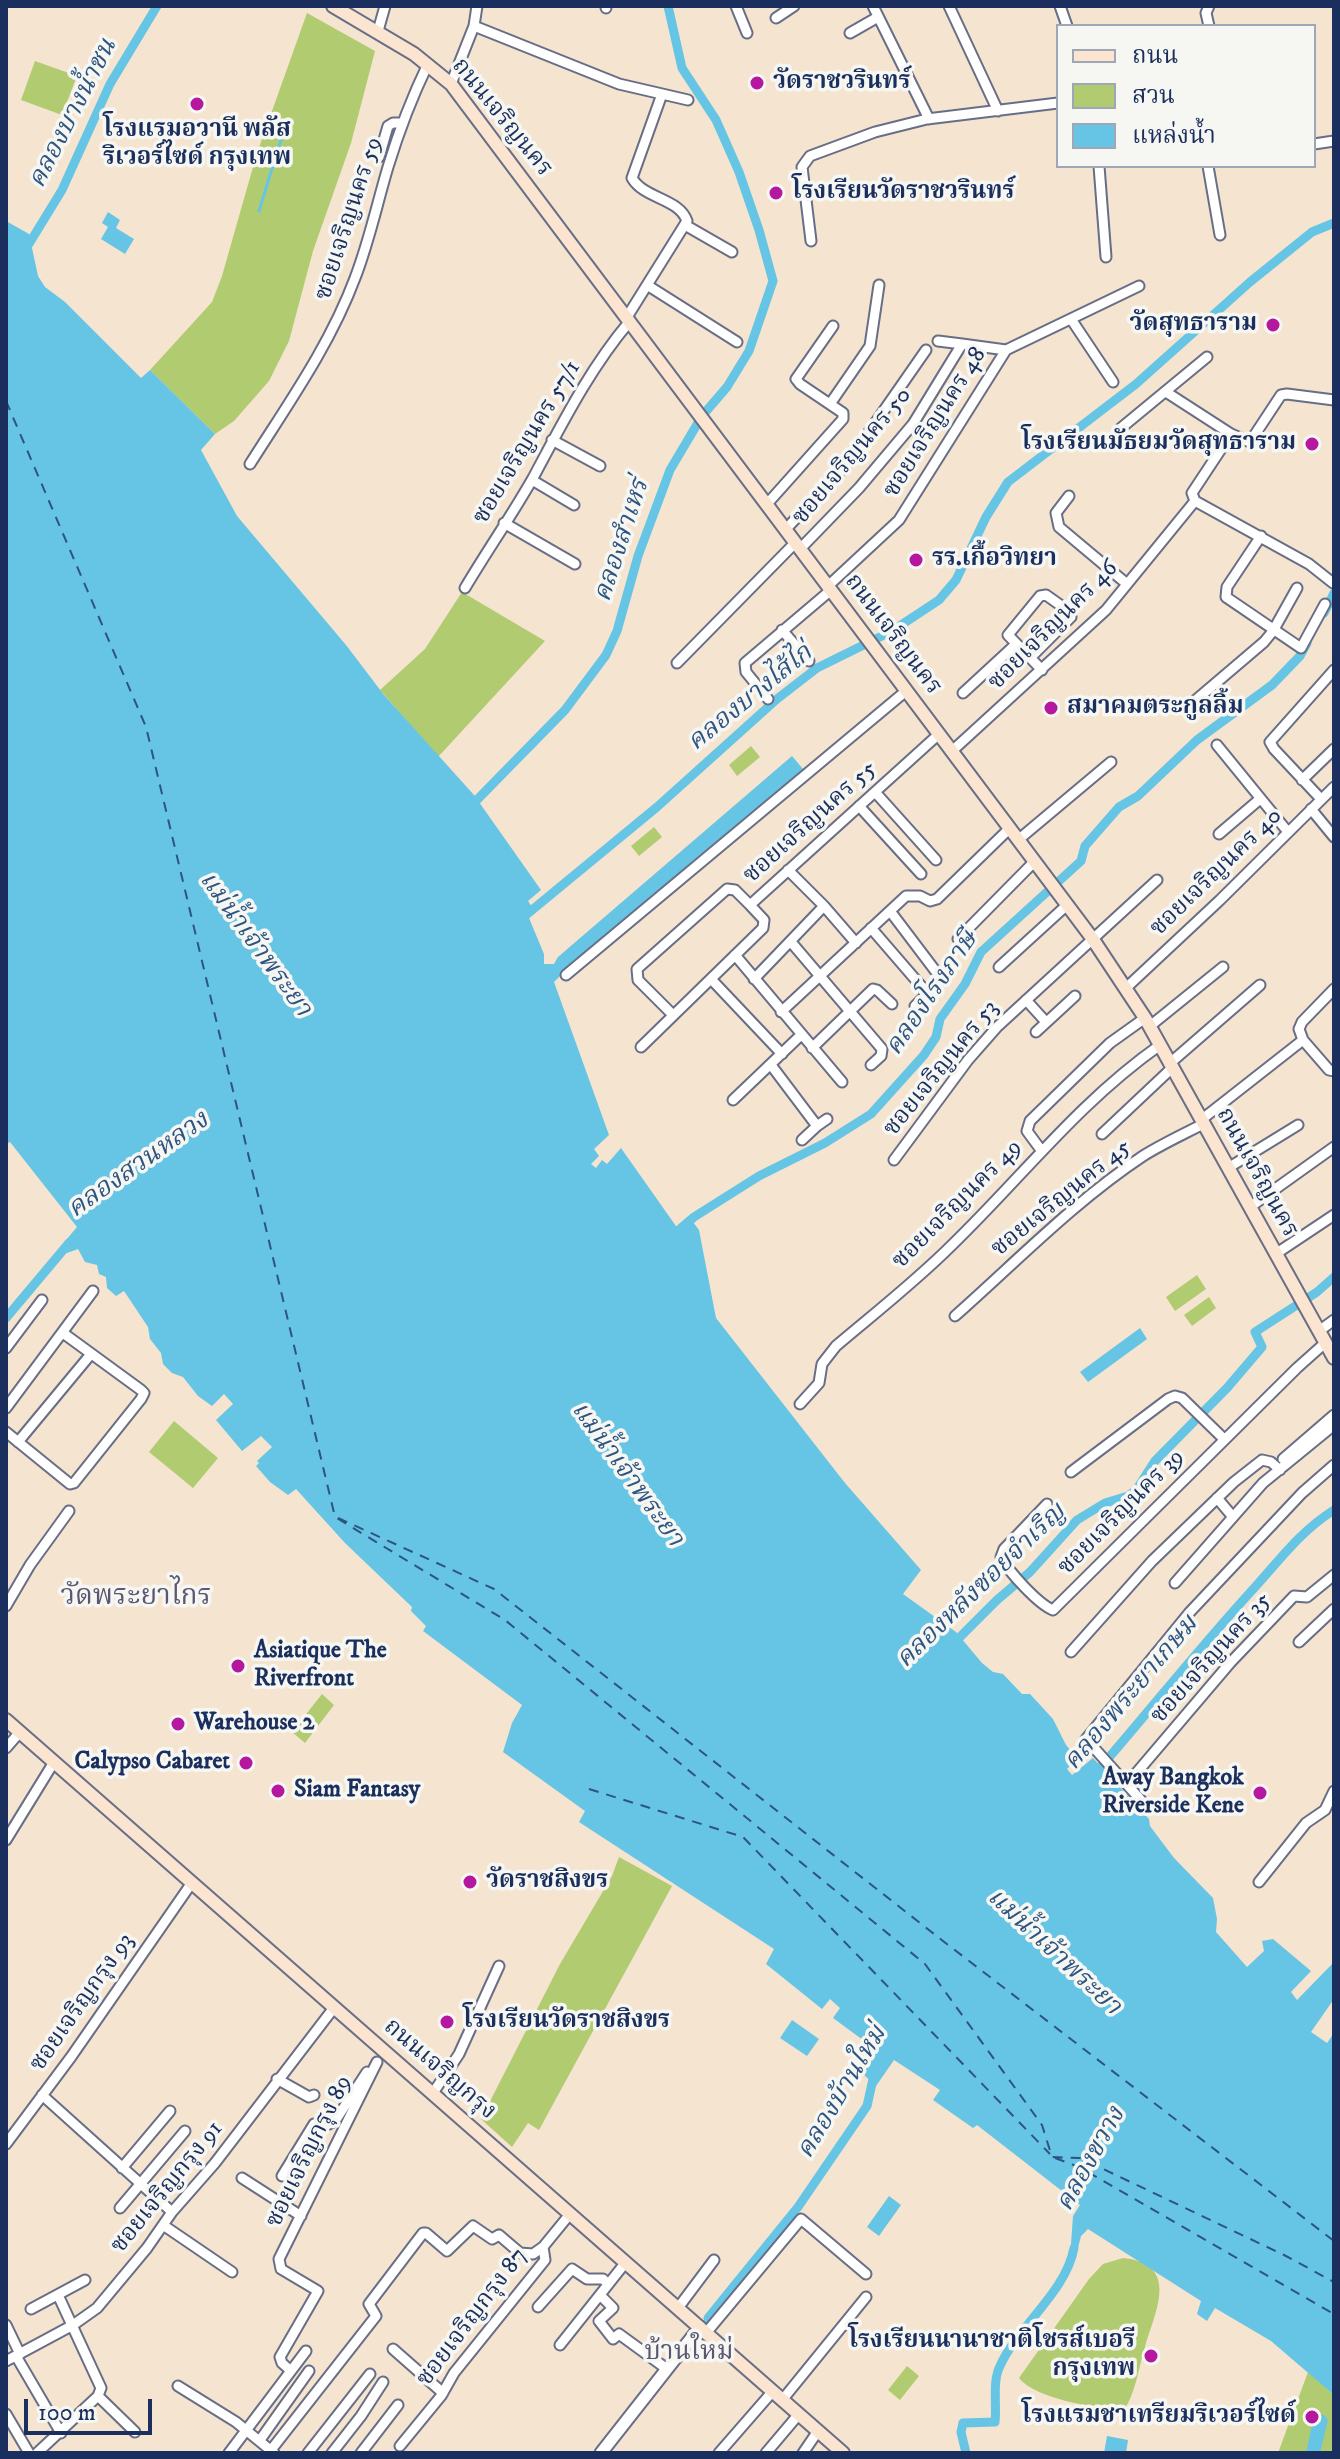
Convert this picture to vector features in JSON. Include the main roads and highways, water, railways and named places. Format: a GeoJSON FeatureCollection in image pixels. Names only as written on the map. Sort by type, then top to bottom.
{"type":"FeatureCollection","features":[{"type":"Feature","properties":{"kind":"main road","name":"ถนนเจริญนคร"},"geometry":{"type":"LineString","coordinates":[[333,6],[428,64],[451,84],[1092,938],[1148,1022],[1307,1311],[1326,1336],[1334,1358]]}},
{"type":"Feature","properties":{"kind":"main road","name":"ถนนเจริญกรุง"},"geometry":{"type":"LineString","coordinates":[[6,1720],[333,2009],[380,2057],[433,2093],[841,2452]]}},
{"type":"Feature","properties":{"kind":"water"},"geometry":{"type":"Polygon","coordinates":[[[108,212],[120,220],[116,228],[134,239],[125,254],[101,239],[108,227],[102,223],[108,212]]]}},
{"type":"Feature","properties":{"kind":"water","name":"แม่น้ำเจ้าพระยา"},"geometry":{"type":"Polygon","coordinates":[[[6,221],[29,234],[38,276],[45,287],[65,302],[141,378],[150,370],[215,434],[201,450],[237,516],[384,695],[474,795],[541,890],[528,901],[534,910],[529,918],[544,954],[544,964],[554,964],[558,957],[792,756],[803,769],[590,947],[554,982],[609,1135],[594,1149],[599,1156],[591,1164],[596,1168],[602,1160],[607,1164],[621,1148],[678,1229],[693,1222],[699,1230],[716,1318],[845,1483],[921,1570],[903,1594],[956,1632],[993,1672],[1003,1674],[1022,1694],[1030,1694],[1053,1719],[1066,1745],[1077,1758],[1067,1769],[1072,1775],[1093,1758],[1149,1819],[1150,1826],[1174,1858],[1213,1898],[1216,1932],[1247,1967],[1264,1951],[1262,1941],[1273,1939],[1311,1971],[1291,1992],[1297,2000],[1334,1962],[1334,1999],[1311,2032],[1327,2043],[1334,2033],[1334,2395],[1271,2341],[1215,2308],[1207,2321],[1197,2314],[1201,2301],[1088,2229],[1081,2236],[1075,2260],[1070,2258],[1073,2216],[1080,2205],[977,2125],[973,2128],[933,2100],[940,2090],[894,2060],[876,2086],[862,2073],[881,2041],[872,2036],[867,2043],[833,2018],[840,2008],[830,1999],[822,2009],[766,1964],[774,1949],[579,1822],[585,1811],[503,1752],[512,1723],[522,1705],[423,1631],[426,1626],[411,1611],[412,1607],[345,1543],[296,1489],[288,1495],[270,1482],[256,1466],[257,1461],[272,1447],[261,1436],[242,1451],[216,1420],[233,1404],[224,1394],[212,1406],[198,1396],[183,1377],[172,1373],[163,1364],[161,1353],[150,1339],[148,1327],[124,1291],[116,1296],[107,1288],[106,1277],[99,1274],[97,1265],[85,1262],[78,1249],[67,1253],[61,1246],[77,1227],[10,1142],[6,1144],[6,221]]]}},
{"type":"Feature","properties":{"kind":"water"},"geometry":{"type":"Polygon","coordinates":[[[1140,1328],[1147,1339],[1088,1382],[1080,1372],[1140,1328]]]}},
{"type":"Feature","properties":{"kind":"water"},"geometry":{"type":"Polygon","coordinates":[[[792,2020],[819,2039],[807,2056],[780,2038],[792,2020]]]}},
{"type":"Feature","properties":{"kind":"water"},"geometry":{"type":"Polygon","coordinates":[[[889,2196],[901,2205],[879,2236],[867,2227],[889,2196]]]}},
{"type":"Feature","properties":{"kind":"water"},"geometry":{"type":"Polygon","coordinates":[[[1318,2414],[1328,2420],[1320,2453],[1306,2453],[1313,2420],[1318,2414]]]}},
{"type":"Feature","properties":{"kind":"water"},"geometry":{"type":"Polygon","coordinates":[[[1107,2436],[1128,2440],[1126,2453],[1104,2453],[1107,2436]]]}},
{"type":"Feature","properties":{"kind":"waterway","name":"คลองบางน้ำชน"},"geometry":{"type":"LineString","coordinates":[[24,252],[62,190],[110,84],[157,6]]}},
{"type":"Feature","properties":{"kind":"waterway","name":"คลองสำเหร่"},"geometry":{"type":"LineString","coordinates":[[469,808],[565,710],[606,655],[617,631],[638,556],[670,470],[702,416],[727,387],[749,351],[773,281],[739,172],[716,120],[682,68],[668,6]]}},
{"type":"Feature","properties":{"kind":"waterway"},"geometry":{"type":"LineString","coordinates":[[259,211],[282,136]]}},
{"type":"Feature","properties":{"kind":"waterway","name":"คลองบางไส้ไก่"},"geometry":{"type":"LineString","coordinates":[[526,915],[657,807],[777,699],[817,668],[892,631],[939,600],[956,580],[986,517],[1008,482],[1136,384],[1250,282],[1312,232],[1334,223]]}},
{"type":"Feature","properties":{"kind":"waterway","name":"คลองโรงภาษี"},"geometry":{"type":"LineString","coordinates":[[1324,613],[1334,593]]}},
{"type":"Feature","properties":{"kind":"waterway","name":"คลองโรงภาษี"},"geometry":{"type":"LineString","coordinates":[[673,1235],[694,1217],[759,1176],[825,1143],[871,1114],[924,1055],[936,1037],[940,1019],[965,984],[981,952],[1081,861],[1085,846],[1119,807],[1138,796],[1197,740],[1272,685],[1300,656],[1307,643]]}},
{"type":"Feature","properties":{"kind":"waterway","name":"คลองสวนหลวง"},"geometry":{"type":"LineString","coordinates":[[6,1318],[69,1243]]}},
{"type":"Feature","properties":{"kind":"waterway","name":"คลองหลังซอยจำเริญ"},"geometry":{"type":"LineString","coordinates":[[952,1645],[1030,1572],[1077,1520],[1137,1489],[1155,1461],[1227,1388],[1262,1347],[1255,1332],[1317,1292],[1334,1277]]}},
{"type":"Feature","properties":{"kind":"waterway","name":"คลองพระยาเกษม"},"geometry":{"type":"LineString","coordinates":[[1093,1776],[1283,1555],[1334,1510]]}},
{"type":"Feature","properties":{"kind":"waterway","name":"คลองบ้านใหม่"},"geometry":{"type":"LineString","coordinates":[[708,2318],[798,2207],[867,2106],[877,2073]]}},
{"type":"Feature","properties":{"kind":"waterway","name":"คลองขวาง"},"geometry":{"type":"LineString","coordinates":[[966,2453],[961,2432],[963,2423],[995,2422],[995,2386],[1000,2366],[1062,2279],[1074,2248]]}},
{"type":"Feature","properties":{"kind":"place","name":"วัดราชวรินทร์"},"geometry":{"type":"Point","coordinates":[757,83]}},
{"type":"Feature","properties":{"kind":"place","name":"โรงแรมอวานี พลัส ริเวอร์ไซด์ กรุงเทพ"},"geometry":{"type":"Point","coordinates":[197,104]}},
{"type":"Feature","properties":{"kind":"place","name":"โรงเรียนวัดราชวรินทร์"},"geometry":{"type":"Point","coordinates":[776,193]}},
{"type":"Feature","properties":{"kind":"place","name":"วัดสุทธาราม"},"geometry":{"type":"Point","coordinates":[1273,325]}},
{"type":"Feature","properties":{"kind":"place","name":"โรงเรียนมัธยมวัดสุทธาราม"},"geometry":{"type":"Point","coordinates":[1312,444]}},
{"type":"Feature","properties":{"kind":"place","name":"รร.เกื้อวิทยา"},"geometry":{"type":"Point","coordinates":[916,560]}},
{"type":"Feature","properties":{"kind":"place","name":"สมาคมตระกูลลิ้ม"},"geometry":{"type":"Point","coordinates":[1051,708]}},
{"type":"Feature","properties":{"kind":"place","name":"Asiatique The Riverfront"},"geometry":{"type":"Point","coordinates":[238,1666]}},
{"type":"Feature","properties":{"kind":"place","name":"Warehouse 2"},"geometry":{"type":"Point","coordinates":[178,1724]}},
{"type":"Feature","properties":{"kind":"place","name":"Calypso Cabaret"},"geometry":{"type":"Point","coordinates":[246,1763]}},
{"type":"Feature","properties":{"kind":"place","name":"Siam Fantasy"},"geometry":{"type":"Point","coordinates":[278,1791]}},
{"type":"Feature","properties":{"kind":"place","name":"Away Bangkok Riverside Kene"},"geometry":{"type":"Point","coordinates":[1260,1793]}},
{"type":"Feature","properties":{"kind":"place","name":"วัดราชสิงขร"},"geometry":{"type":"Point","coordinates":[470,1882]}},
{"type":"Feature","properties":{"kind":"place","name":"โรงเรียนวัดราชสิงขร"},"geometry":{"type":"Point","coordinates":[447,2022]}},
{"type":"Feature","properties":{"kind":"place","name":"โรงเรียนนานาชาติโชรส์เบอรี กรุงเทพ"},"geometry":{"type":"Point","coordinates":[1151,2356]}},
{"type":"Feature","properties":{"kind":"place","name":"โรงแรมชาเทรียมริเวอร์ไซด์"},"geometry":{"type":"Point","coordinates":[1312,2417]}},
{"type":"Feature","properties":{"kind":"district","name":"วัดพระยาไกร"},"geometry":{"type":"Point","coordinates":[136,1598]}},
{"type":"Feature","properties":{"kind":"district","name":"บ้านใหม่"},"geometry":{"type":"Point","coordinates":[689,2354]}}]}
